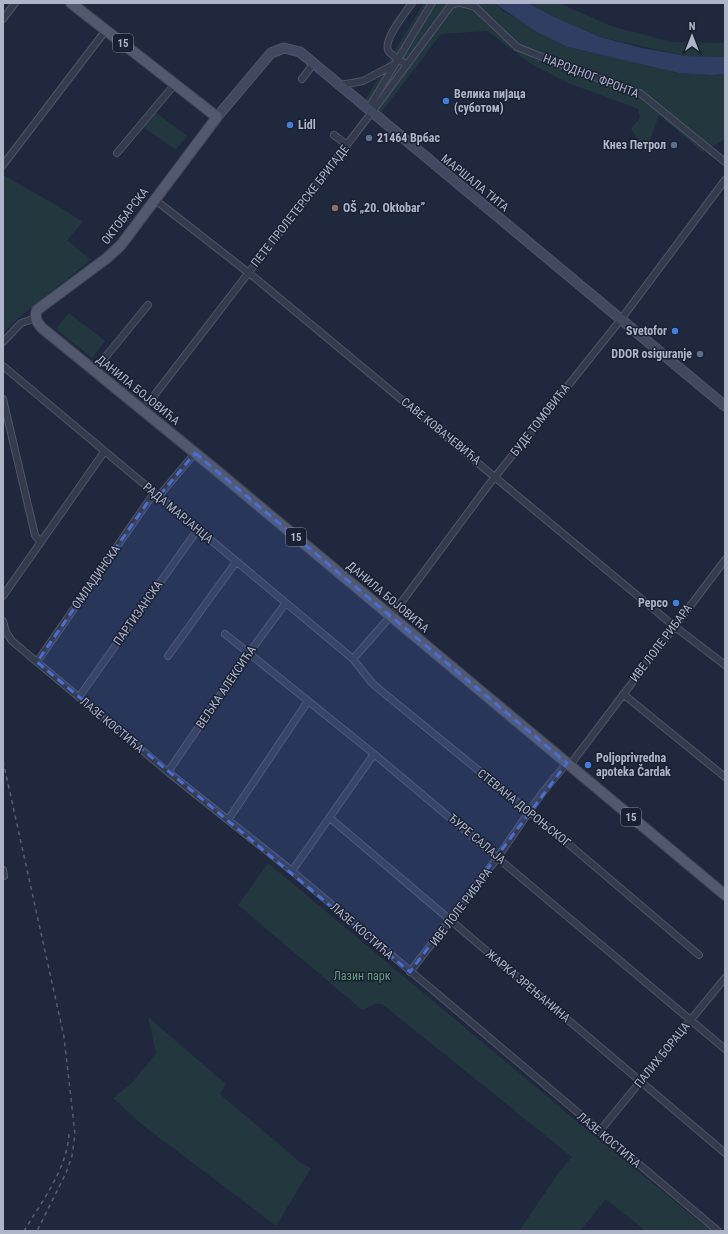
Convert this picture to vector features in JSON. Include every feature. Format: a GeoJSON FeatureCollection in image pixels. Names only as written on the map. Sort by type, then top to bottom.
{"type":"FeatureCollection","features":[{"type":"Feature","properties":{"kind":"main road","name":"15"},"geometry":{"type":"LineString","coordinates":[[71,3],[217,117]]}},
{"type":"Feature","properties":{"kind":"main road","name":"ОКТОБАРСКА"},"geometry":{"type":"LineString","coordinates":[[36,318],[37,310],[116,250],[217,117]]}},
{"type":"Feature","properties":{"kind":"main road","name":"ДАНИЛА БОЈОВИЋА"},"geometry":{"type":"LineString","coordinates":[[36,318],[42,328],[195,453],[725,895]]}},
{"type":"Feature","properties":{"kind":"street"},"geometry":{"type":"LineString","coordinates":[[3,19],[15,3]]}},
{"type":"Feature","properties":{"kind":"street"},"geometry":{"type":"LineString","coordinates":[[407,64],[389,52],[387,46],[388,39],[412,3]]}},
{"type":"Feature","properties":{"kind":"street"},"geometry":{"type":"LineString","coordinates":[[370,110],[398,58],[432,3]]}},
{"type":"Feature","properties":{"kind":"street","name":"ПЕТЕ ПРОЛЕТЕРСКЕ БРИГАДЕ"},"geometry":{"type":"LineString","coordinates":[[143,410],[347,145],[370,110],[451,5],[459,3],[473,5]]}},
{"type":"Feature","properties":{"kind":"street","name":"НАРОДНОГ ФРОНТА"},"geometry":{"type":"LineString","coordinates":[[473,5],[517,47],[580,72],[640,93],[725,162]]}},
{"type":"Feature","properties":{"kind":"street"},"geometry":{"type":"LineString","coordinates":[[3,165],[106,30]]}},
{"type":"Feature","properties":{"kind":"street","name":"МАРШАЛА ТИТА"},"geometry":{"type":"LineString","coordinates":[[217,117],[265,58],[274,51],[284,48],[293,49],[302,53],[622,318],[725,406]]}},
{"type":"Feature","properties":{"kind":"street"},"geometry":{"type":"LineString","coordinates":[[302,78],[314,63]]}},
{"type":"Feature","properties":{"kind":"street"},"geometry":{"type":"LineString","coordinates":[[340,85],[363,80],[395,64]]}},
{"type":"Feature","properties":{"kind":"street"},"geometry":{"type":"LineString","coordinates":[[117,153],[175,84]]}},
{"type":"Feature","properties":{"kind":"street"},"geometry":{"type":"LineString","coordinates":[[334,135],[347,145]]}},
{"type":"Feature","properties":{"kind":"street","name":"БУДЕ ТОМОВИЋА"},"geometry":{"type":"LineString","coordinates":[[353,659],[391,616],[496,476],[622,318],[725,180]]}},
{"type":"Feature","properties":{"kind":"street","name":"САВЕ КОВАЧЕВИЋА"},"geometry":{"type":"LineString","coordinates":[[154,199],[248,272],[496,476],[674,626],[725,665]]}},
{"type":"Feature","properties":{"kind":"street"},"geometry":{"type":"LineString","coordinates":[[94,371],[148,305]]}},
{"type":"Feature","properties":{"kind":"street"},"geometry":{"type":"LineString","coordinates":[[3,342],[21,323],[36,318]]}},
{"type":"Feature","properties":{"kind":"street","name":"РАДА МАРЈАНЦА"},"geometry":{"type":"LineString","coordinates":[[3,366],[104,452],[157,494],[285,604],[353,659]]}},
{"type":"Feature","properties":{"kind":"street"},"geometry":{"type":"LineString","coordinates":[[3,399],[35,535],[40,542]]}},
{"type":"Feature","properties":{"kind":"street"},"geometry":{"type":"LineString","coordinates":[[3,596],[104,452]]}},
{"type":"Feature","properties":{"kind":"street","name":"ОМЛАДИНСКА"},"geometry":{"type":"LineString","coordinates":[[37,662],[157,494],[195,453]]}},
{"type":"Feature","properties":{"kind":"street","name":"ПАРТИЗАНСКА"},"geometry":{"type":"LineString","coordinates":[[79,697],[198,529]]}},
{"type":"Feature","properties":{"kind":"street","name":"ИВЕ ЛОЛЕ РИБАРА"},"geometry":{"type":"LineString","coordinates":[[410,972],[498,857],[528,811],[569,764],[725,560]]}},
{"type":"Feature","properties":{"kind":"street"},"geometry":{"type":"LineString","coordinates":[[168,656],[236,562]]}},
{"type":"Feature","properties":{"kind":"street","name":"ВЕЉКА АЛЕКСИЋА"},"geometry":{"type":"LineString","coordinates":[[168,772],[249,653],[285,604]]}},
{"type":"Feature","properties":{"kind":"street","name":"ЛАЗЕ КОСТИЋА"},"geometry":{"type":"LineString","coordinates":[[3,621],[6,632],[12,641],[168,772],[292,872],[718,1231]]}},
{"type":"Feature","properties":{"kind":"street","name":"ЂУРЕ САЛАЈА"},"geometry":{"type":"LineString","coordinates":[[225,634],[374,754],[725,1049]]}},
{"type":"Feature","properties":{"kind":"street","name":"СТЕВАНА ДОРОЊСКОГ"},"geometry":{"type":"LineString","coordinates":[[353,659],[372,683],[528,811],[699,955]]}},
{"type":"Feature","properties":{"kind":"street"},"geometry":{"type":"LineString","coordinates":[[623,694],[725,777]]}},
{"type":"Feature","properties":{"kind":"street"},"geometry":{"type":"LineString","coordinates":[[228,820],[308,701]]}},
{"type":"Feature","properties":{"kind":"street"},"geometry":{"type":"LineString","coordinates":[[292,872],[374,754]]}},
{"type":"Feature","properties":{"kind":"street","name":"ЖАРКА ЗРЕЊАНИНА"},"geometry":{"type":"LineString","coordinates":[[330,818],[725,1154]]}},
{"type":"Feature","properties":{"kind":"street","name":"ПАЛИХ БОРАЦА"},"geometry":{"type":"LineString","coordinates":[[599,1132],[725,978]]}},
{"type":"Feature","properties":{"kind":"highlighted area"},"geometry":{"type":"Polygon","coordinates":[[[195,453],[567,763],[410,972],[37,662],[154,493],[159,496],[195,453]]]}},
{"type":"Feature","properties":{"kind":"green space"},"geometry":{"type":"Polygon","coordinates":[[[424,3],[494,3],[506,13],[568,47],[679,73],[711,75],[725,74],[725,139],[703,152],[659,115],[646,152],[631,129],[640,118],[638,109],[568,83],[533,65],[487,31],[441,34],[381,113],[365,100],[424,3]]]}},
{"type":"Feature","properties":{"kind":"green space"},"geometry":{"type":"Polygon","coordinates":[[[528,3],[559,3],[611,26],[672,42],[725,43],[725,57],[686,56],[600,37],[554,17],[528,3]]]}},
{"type":"Feature","properties":{"kind":"green space"},"geometry":{"type":"Polygon","coordinates":[[[155,112],[187,136],[176,150],[143,127],[155,112]]]}},
{"type":"Feature","properties":{"kind":"green space"},"geometry":{"type":"Polygon","coordinates":[[[3,175],[83,222],[67,240],[91,260],[16,320],[3,334],[3,175]]]}},
{"type":"Feature","properties":{"kind":"green space"},"geometry":{"type":"Polygon","coordinates":[[[69,313],[105,341],[92,358],[56,329],[69,313]]]}},
{"type":"Feature","properties":{"kind":"green space","name":"Лазин парк"},"geometry":{"type":"Polygon","coordinates":[[[268,863],[591,1133],[711,1231],[646,1231],[606,1199],[580,1231],[519,1231],[559,1172],[572,1157],[382,1004],[376,1004],[362,1010],[238,905],[268,863]]]}},
{"type":"Feature","properties":{"kind":"green space"},"geometry":{"type":"Polygon","coordinates":[[[148,1017],[226,1084],[220,1094],[301,1163],[311,1168],[276,1226],[140,1123],[113,1098],[132,1083],[156,1053],[148,1017]]]}},
{"type":"Feature","properties":{"kind":"water"},"geometry":{"type":"Polygon","coordinates":[[[494,3],[528,3],[554,17],[600,37],[642,48],[686,56],[725,57],[725,74],[711,75],[679,73],[568,47],[537,32],[494,3]]]}},
{"type":"Feature","properties":{"kind":"railway"},"geometry":{"type":"LineString","coordinates":[[3,761],[64,1037],[75,1134],[72,1156],[66,1173],[37,1231]]}},
{"type":"Feature","properties":{"kind":"railway"},"geometry":{"type":"LineString","coordinates":[[24,1231],[46,1196],[59,1171],[68,1145],[69,1132]]}},
{"type":"Feature","properties":{"kind":"place","name":"Велика пијаца (суботом)"},"geometry":{"type":"Point","coordinates":[446,101]}},
{"type":"Feature","properties":{"kind":"place","name":"Lidl"},"geometry":{"type":"Point","coordinates":[290,125]}},
{"type":"Feature","properties":{"kind":"place","name":"21464 Врбас"},"geometry":{"type":"Point","coordinates":[369,138]}},
{"type":"Feature","properties":{"kind":"place","name":"Кнез Петрол"},"geometry":{"type":"Point","coordinates":[674,145]}},
{"type":"Feature","properties":{"kind":"place","name":"OŠ „20. Oktobar”"},"geometry":{"type":"Point","coordinates":[335,208]}},
{"type":"Feature","properties":{"kind":"place","name":"Svetofor"},"geometry":{"type":"Point","coordinates":[675,331]}},
{"type":"Feature","properties":{"kind":"place","name":"DDOR osiguranje"},"geometry":{"type":"Point","coordinates":[700,354]}},
{"type":"Feature","properties":{"kind":"place","name":"Pepco"},"geometry":{"type":"Point","coordinates":[676,603]}},
{"type":"Feature","properties":{"kind":"place","name":"Poljoprivredna apoteka Čardak"},"geometry":{"type":"Point","coordinates":[588,765]}}]}
